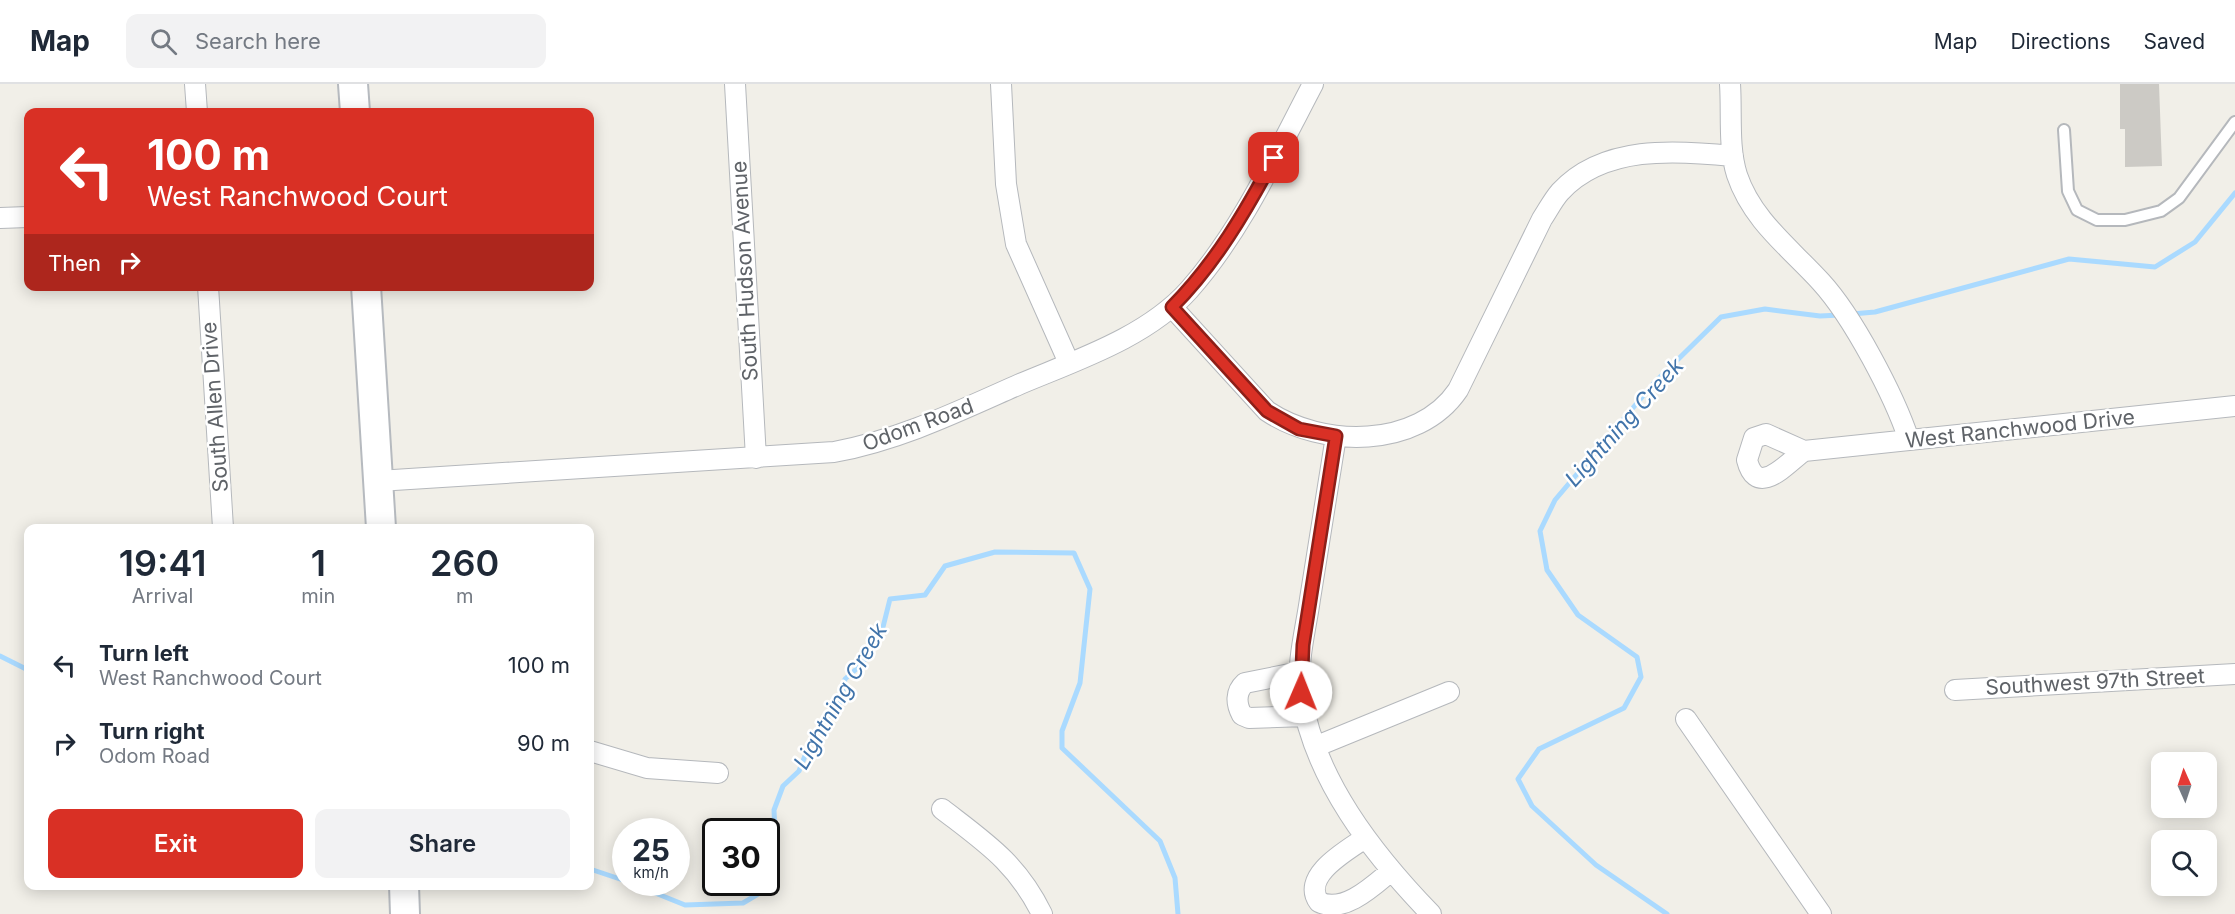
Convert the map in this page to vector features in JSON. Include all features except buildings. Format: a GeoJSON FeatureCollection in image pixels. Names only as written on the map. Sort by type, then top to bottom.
{"type":"FeatureCollection","features":[{"type":"Feature","properties":{"kind":"main road"},"geometry":{"type":"LineString","coordinates":[[353,84],[355,108]]}},
{"type":"Feature","properties":{"kind":"main road"},"geometry":{"type":"LineString","coordinates":[[366,291],[381,524]]}},
{"type":"Feature","properties":{"kind":"main road"},"geometry":{"type":"LineString","coordinates":[[404,890],[405,914]]}},
{"type":"Feature","properties":{"kind":"street"},"geometry":{"type":"LineString","coordinates":[[195,84],[197,108]]}},
{"type":"Feature","properties":{"kind":"street","name":"South Hudson Avenue"},"geometry":{"type":"LineString","coordinates":[[735,84],[756,458]]}},
{"type":"Feature","properties":{"kind":"street"},"geometry":{"type":"LineString","coordinates":[[1001,84],[1006,184],[1014,237],[1023,265],[1070,363]]}},
{"type":"Feature","properties":{"kind":"street","name":"Odom Road"},"geometry":{"type":"LineString","coordinates":[[378,481],[834,452],[887,440],[1070,363],[1130,334],[1172,307],[1190,289],[1217,253],[1253,196],[1313,84]]}},
{"type":"Feature","properties":{"kind":"street"},"geometry":{"type":"LineString","coordinates":[[1730,84],[1733,156],[1742,186],[1762,221],[1820,281],[1856,331],[1902,417],[1910,440]]}},
{"type":"Feature","properties":{"kind":"street"},"geometry":{"type":"LineString","coordinates":[[1172,307],[1267,411],[1299,429],[1336,436],[1377,435],[1410,427],[1438,414],[1449,404],[1468,373],[1482,339],[1542,219],[1559,193],[1581,174],[1613,160],[1645,154],[1733,156]]}},
{"type":"Feature","properties":{"kind":"street"},"geometry":{"type":"LineString","coordinates":[[0,218],[24,217]]}},
{"type":"Feature","properties":{"kind":"street","name":"South Allen Drive"},"geometry":{"type":"LineString","coordinates":[[208,291],[223,524]]}},
{"type":"Feature","properties":{"kind":"street","name":"West Ranchwood Drive"},"geometry":{"type":"LineString","coordinates":[[1804,451],[2235,406]]}},
{"type":"Feature","properties":{"kind":"street"},"geometry":{"type":"LineString","coordinates":[[1336,436],[1300,672],[1301,692],[1306,716],[1329,776],[1365,838],[1391,871],[1431,914]]}},
{"type":"Feature","properties":{"kind":"street"},"geometry":{"type":"LineString","coordinates":[[1300,672],[1245,683],[1238,692],[1237,700],[1242,715],[1249,718],[1306,716]]}},
{"type":"Feature","properties":{"kind":"street","name":"Southwest 97th Street"},"geometry":{"type":"LineString","coordinates":[[1955,690],[2235,674]]}},
{"type":"Feature","properties":{"kind":"street"},"geometry":{"type":"LineString","coordinates":[[1317,746],[1449,692]]}},
{"type":"Feature","properties":{"kind":"street"},"geometry":{"type":"LineString","coordinates":[[1686,719],[1821,914]]}},
{"type":"Feature","properties":{"kind":"street"},"geometry":{"type":"LineString","coordinates":[[594,752],[647,768],[718,773]]}},
{"type":"Feature","properties":{"kind":"street"},"geometry":{"type":"LineString","coordinates":[[942,809],[998,852],[1018,873],[1042,914]]}},
{"type":"Feature","properties":{"kind":"street"},"geometry":{"type":"LineString","coordinates":[[1365,838],[1317,877],[1314,890],[1319,902],[1332,907],[1349,904],[1391,871]]}},
{"type":"Feature","properties":{"kind":"lane"},"geometry":{"type":"LineString","coordinates":[[2064,130],[2068,191],[2077,210],[2097,220],[2125,220],[2162,211],[2179,198],[2235,122]]}},
{"type":"Feature","properties":{"kind":"waterway","name":"Lightning Creek"},"geometry":{"type":"LineString","coordinates":[[1852,314],[1875,312],[2069,259],[2155,267],[2195,242],[2235,193]]}},
{"type":"Feature","properties":{"kind":"waterway","name":"Lightning Creek"},"geometry":{"type":"LineString","coordinates":[[1667,914],[1596,865],[1532,806],[1518,779],[1539,749],[1624,708],[1641,677],[1637,657],[1578,615],[1547,570],[1540,531],[1555,500],[1654,383],[1721,317],[1765,309],[1820,316],[1840,315]]}},
{"type":"Feature","properties":{"kind":"waterway","name":"Lightning Creek"},"geometry":{"type":"LineString","coordinates":[[663,896],[685,905],[743,903],[777,883],[774,810],[783,786],[799,771],[814,733],[841,702],[845,679],[862,664],[882,631],[890,599],[925,595],[945,566],[995,552],[1074,553],[1090,589],[1080,683],[1062,731],[1062,748],[1160,841],[1175,878],[1178,914]]}},
{"type":"Feature","properties":{"kind":"waterway","name":"Lightning Creek"},"geometry":{"type":"LineString","coordinates":[[0,656],[24,668]]}},
{"type":"Feature","properties":{"kind":"waterway","name":"Lightning Creek"},"geometry":{"type":"LineString","coordinates":[[594,870],[612,876]]}},
{"type":"Feature","properties":{"kind":"route"},"geometry":{"type":"LineString","coordinates":[[1274,158],[1217,253],[1190,289],[1172,307],[1267,411],[1299,429],[1314,434],[1336,436],[1303,645],[1300,672],[1301,692]]}}]}
